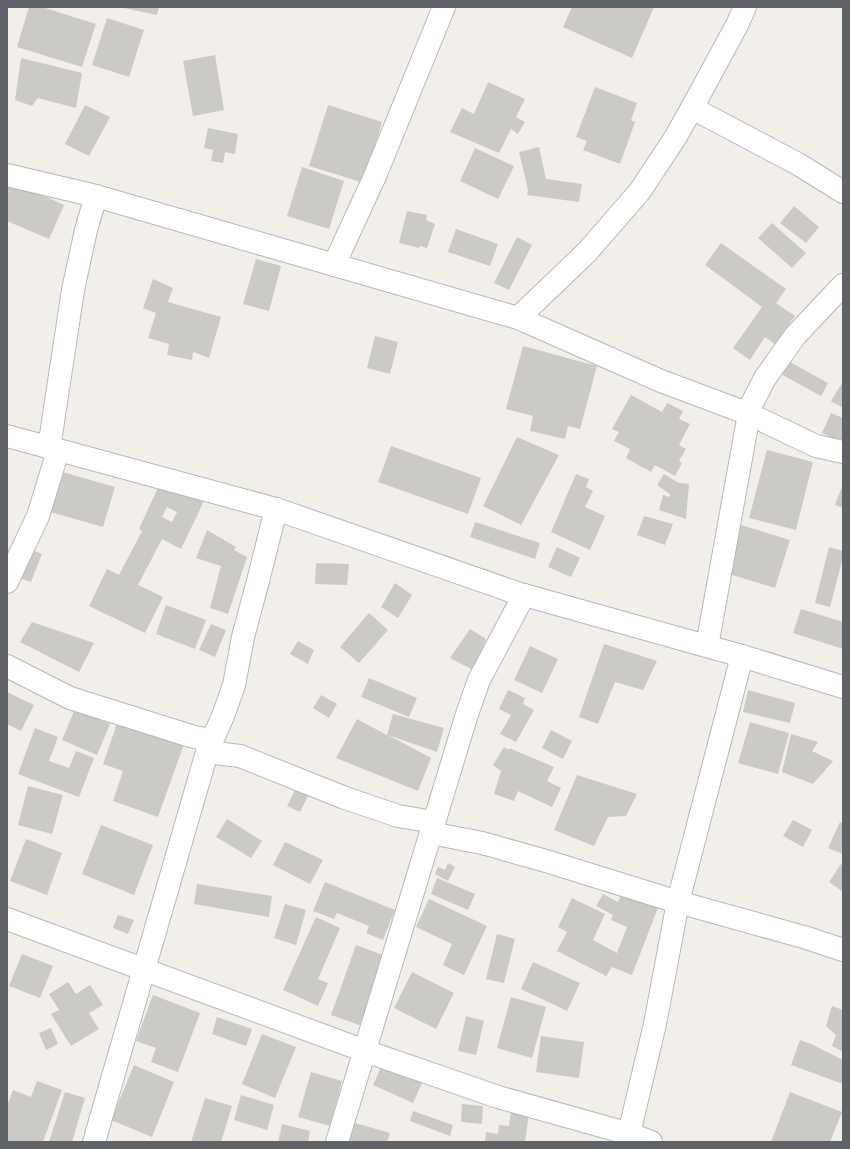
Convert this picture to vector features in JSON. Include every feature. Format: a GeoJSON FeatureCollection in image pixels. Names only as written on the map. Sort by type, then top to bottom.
{"type":"FeatureCollection","features":[{"type":"Feature","properties":{"kind":"street"},"geometry":{"type":"LineString","coordinates":[[334,265],[375,176],[444,7]]}},
{"type":"Feature","properties":{"kind":"street"},"geometry":{"type":"LineString","coordinates":[[518,318],[587,252],[640,191],[675,138],[737,25],[745,7]]}},
{"type":"Feature","properties":{"kind":"street"},"geometry":{"type":"LineString","coordinates":[[692,108],[773,150],[843,192]]}},
{"type":"Feature","properties":{"kind":"street"},"geometry":{"type":"LineString","coordinates":[[7,175],[96,196],[518,318],[662,381],[748,414],[816,446],[843,452]]}},
{"type":"Feature","properties":{"kind":"street"},"geometry":{"type":"LineString","coordinates":[[7,582],[38,516],[53,449],[73,290],[96,196]]}},
{"type":"Feature","properties":{"kind":"street"},"geometry":{"type":"LineString","coordinates":[[707,646],[748,414],[765,378],[795,336],[843,285]]}},
{"type":"Feature","properties":{"kind":"street"},"geometry":{"type":"LineString","coordinates":[[7,436],[276,509],[524,595],[742,656],[843,687]]}},
{"type":"Feature","properties":{"kind":"street"},"geometry":{"type":"LineString","coordinates":[[94,1142],[209,746],[223,716],[234,685],[243,637],[276,509]]}},
{"type":"Feature","properties":{"kind":"street"},"geometry":{"type":"LineString","coordinates":[[337,1142],[467,714],[479,680],[524,595]]}},
{"type":"Feature","properties":{"kind":"street"},"geometry":{"type":"LineString","coordinates":[[628,1138],[655,1024],[678,902],[742,656]]}},
{"type":"Feature","properties":{"kind":"street"},"geometry":{"type":"LineString","coordinates":[[7,666],[70,698],[194,737],[209,746],[240,756],[345,798],[432,828],[678,902],[807,938],[843,950]]}},
{"type":"Feature","properties":{"kind":"street"},"geometry":{"type":"LineString","coordinates":[[7,919],[364,1051],[498,1097],[628,1138],[651,1142]]}},
{"type":"Feature","properties":{"kind":"building"},"geometry":{"type":"Polygon","coordinates":[[[29,7],[42,7],[96,24],[82,67],[17,47],[29,7]]]}},
{"type":"Feature","properties":{"kind":"building"},"geometry":{"type":"Polygon","coordinates":[[[119,7],[159,7],[157,15],[119,7]]]}},
{"type":"Feature","properties":{"kind":"building"},"geometry":{"type":"Polygon","coordinates":[[[572,7],[654,7],[632,58],[563,27],[572,7]]]}},
{"type":"Feature","properties":{"kind":"building"},"geometry":{"type":"Polygon","coordinates":[[[107,18],[144,30],[129,77],[92,65],[107,18]]]}},
{"type":"Feature","properties":{"kind":"building"},"geometry":{"type":"Polygon","coordinates":[[[215,55],[224,110],[193,116],[183,61],[215,55]]]}},
{"type":"Feature","properties":{"kind":"building"},"geometry":{"type":"Polygon","coordinates":[[[21,58],[82,73],[76,108],[38,98],[32,106],[15,100],[21,58]]]}},
{"type":"Feature","properties":{"kind":"building"},"geometry":{"type":"Polygon","coordinates":[[[488,82],[525,99],[516,117],[525,122],[518,134],[511,129],[499,153],[450,132],[462,108],[474,114],[488,82]]]}},
{"type":"Feature","properties":{"kind":"building"},"geometry":{"type":"Polygon","coordinates":[[[595,87],[637,103],[631,120],[635,122],[620,164],[583,150],[587,141],[576,137],[595,87]]]}},
{"type":"Feature","properties":{"kind":"building"},"geometry":{"type":"Polygon","coordinates":[[[85,105],[110,117],[89,156],[65,144],[85,105]]]}},
{"type":"Feature","properties":{"kind":"building"},"geometry":{"type":"Polygon","coordinates":[[[328,105],[382,122],[364,183],[309,166],[328,105]]]}},
{"type":"Feature","properties":{"kind":"building"},"geometry":{"type":"Polygon","coordinates":[[[208,128],[238,134],[235,154],[225,152],[223,163],[211,161],[213,150],[204,148],[208,128]]]}},
{"type":"Feature","properties":{"kind":"building"},"geometry":{"type":"Polygon","coordinates":[[[539,147],[546,179],[582,184],[579,202],[527,195],[528,190],[519,152],[539,147]]]}},
{"type":"Feature","properties":{"kind":"building"},"geometry":{"type":"Polygon","coordinates":[[[475,148],[514,166],[498,199],[460,181],[475,148]]]}},
{"type":"Feature","properties":{"kind":"building"},"geometry":{"type":"Polygon","coordinates":[[[302,167],[344,181],[329,229],[287,216],[302,167]]]}},
{"type":"Feature","properties":{"kind":"building"},"geometry":{"type":"Polygon","coordinates":[[[7,179],[64,205],[49,239],[7,221],[7,179]]]}},
{"type":"Feature","properties":{"kind":"building"},"geometry":{"type":"Polygon","coordinates":[[[794,206],[819,227],[806,243],[780,223],[794,206]]]}},
{"type":"Feature","properties":{"kind":"building"},"geometry":{"type":"Polygon","coordinates":[[[407,211],[427,215],[426,220],[435,224],[427,248],[420,246],[419,248],[399,243],[407,211]]]}},
{"type":"Feature","properties":{"kind":"building"},"geometry":{"type":"Polygon","coordinates":[[[772,223],[806,253],[792,268],[758,238],[772,223]]]}},
{"type":"Feature","properties":{"kind":"building"},"geometry":{"type":"Polygon","coordinates":[[[456,229],[498,244],[490,266],[448,252],[456,229]]]}},
{"type":"Feature","properties":{"kind":"building"},"geometry":{"type":"Polygon","coordinates":[[[517,237],[532,245],[509,290],[494,283],[517,237]]]}},
{"type":"Feature","properties":{"kind":"building"},"geometry":{"type":"Polygon","coordinates":[[[721,243],[786,289],[776,303],[795,316],[775,344],[765,337],[750,360],[733,348],[762,307],[705,265],[721,243]]]}},
{"type":"Feature","properties":{"kind":"building"},"geometry":{"type":"Polygon","coordinates":[[[256,259],[281,266],[269,311],[243,304],[256,259]]]}},
{"type":"Feature","properties":{"kind":"building"},"geometry":{"type":"Polygon","coordinates":[[[153,279],[173,288],[168,302],[221,317],[209,358],[193,352],[192,360],[167,355],[169,344],[148,338],[156,313],[143,308],[153,279]]]}},
{"type":"Feature","properties":{"kind":"building"},"geometry":{"type":"Polygon","coordinates":[[[375,336],[398,342],[390,374],[367,368],[375,336]]]}},
{"type":"Feature","properties":{"kind":"building"},"geometry":{"type":"Polygon","coordinates":[[[523,346],[597,366],[580,429],[568,426],[565,439],[530,431],[533,416],[506,409],[523,346]]]}},
{"type":"Feature","properties":{"kind":"building"},"geometry":{"type":"Polygon","coordinates":[[[788,361],[828,383],[821,396],[781,374],[788,361]]]}},
{"type":"Feature","properties":{"kind":"building"},"geometry":{"type":"Polygon","coordinates":[[[843,383],[843,408],[831,401],[843,383]]]}},
{"type":"Feature","properties":{"kind":"building"},"geometry":{"type":"Polygon","coordinates":[[[631,395],[662,412],[667,403],[683,411],[679,419],[690,424],[679,445],[686,449],[679,461],[682,463],[675,476],[655,465],[651,472],[626,458],[630,449],[614,441],[619,432],[612,429],[631,395]]]}},
{"type":"Feature","properties":{"kind":"building"},"geometry":{"type":"Polygon","coordinates":[[[831,413],[843,418],[843,443],[822,433],[831,413]]]}},
{"type":"Feature","properties":{"kind":"building"},"geometry":{"type":"Polygon","coordinates":[[[517,437],[559,455],[521,525],[483,506],[517,437]]]}},
{"type":"Feature","properties":{"kind":"building"},"geometry":{"type":"Polygon","coordinates":[[[391,446],[481,478],[468,514],[378,482],[391,446]]]}},
{"type":"Feature","properties":{"kind":"building"},"geometry":{"type":"Polygon","coordinates":[[[767,450],[813,462],[796,530],[749,518],[767,450]]]}},
{"type":"Feature","properties":{"kind":"building"},"geometry":{"type":"Polygon","coordinates":[[[59,471],[115,487],[103,527],[47,511],[59,471]]]}},
{"type":"Feature","properties":{"kind":"building"},"geometry":{"type":"Polygon","coordinates":[[[576,474],[589,479],[586,487],[593,491],[585,507],[605,516],[590,550],[551,532],[576,474]]]}},
{"type":"Feature","properties":{"kind":"building"},"geometry":{"type":"Polygon","coordinates":[[[664,474],[679,483],[689,484],[686,519],[659,510],[663,495],[670,497],[670,494],[657,485],[664,474]]]}},
{"type":"Feature","properties":{"kind":"building"},"geometry":{"type":"Polygon","coordinates":[[[161,481],[204,501],[181,549],[162,539],[138,585],[163,597],[145,633],[89,606],[107,569],[119,575],[142,531],[139,529],[161,481]],[[167,507],[162,517],[172,522],[177,512],[167,507]]]}},
{"type":"Feature","properties":{"kind":"building"},"geometry":{"type":"Polygon","coordinates":[[[843,484],[843,508],[835,505],[843,484]]]}},
{"type":"Feature","properties":{"kind":"building"},"geometry":{"type":"Polygon","coordinates":[[[644,516],[673,524],[665,545],[637,535],[644,516]]]}},
{"type":"Feature","properties":{"kind":"building"},"geometry":{"type":"Polygon","coordinates":[[[475,522],[540,543],[535,559],[470,537],[475,522]]]}},
{"type":"Feature","properties":{"kind":"building"},"geometry":{"type":"Polygon","coordinates":[[[741,525],[790,540],[775,588],[726,573],[741,525]]]}},
{"type":"Feature","properties":{"kind":"building"},"geometry":{"type":"Polygon","coordinates":[[[207,530],[236,547],[234,550],[247,557],[228,614],[210,608],[221,566],[196,558],[207,530]]]}},
{"type":"Feature","properties":{"kind":"building"},"geometry":{"type":"Polygon","coordinates":[[[24,547],[42,554],[31,582],[13,576],[24,547]]]}},
{"type":"Feature","properties":{"kind":"building"},"geometry":{"type":"Polygon","coordinates":[[[557,547],[580,558],[571,577],[548,567],[557,547]]]}},
{"type":"Feature","properties":{"kind":"building"},"geometry":{"type":"Polygon","coordinates":[[[829,547],[843,551],[843,557],[830,607],[815,603],[829,547]]]}},
{"type":"Feature","properties":{"kind":"building"},"geometry":{"type":"Polygon","coordinates":[[[316,563],[349,564],[347,585],[315,584],[316,563]]]}},
{"type":"Feature","properties":{"kind":"building"},"geometry":{"type":"Polygon","coordinates":[[[395,583],[412,595],[398,618],[381,607],[395,583]]]}},
{"type":"Feature","properties":{"kind":"building"},"geometry":{"type":"Polygon","coordinates":[[[166,605],[206,620],[195,649],[156,634],[166,605]]]}},
{"type":"Feature","properties":{"kind":"building"},"geometry":{"type":"Polygon","coordinates":[[[801,609],[843,622],[843,649],[793,633],[801,609]]]}},
{"type":"Feature","properties":{"kind":"building"},"geometry":{"type":"Polygon","coordinates":[[[369,613],[388,630],[359,663],[340,647],[369,613]]]}},
{"type":"Feature","properties":{"kind":"building"},"geometry":{"type":"Polygon","coordinates":[[[32,622],[94,643],[79,672],[20,642],[32,622]]]}},
{"type":"Feature","properties":{"kind":"building"},"geometry":{"type":"Polygon","coordinates":[[[211,624],[226,630],[215,657],[199,650],[211,624]]]}},
{"type":"Feature","properties":{"kind":"building"},"geometry":{"type":"Polygon","coordinates":[[[470,629],[486,639],[475,671],[450,658],[470,629]]]}},
{"type":"Feature","properties":{"kind":"building"},"geometry":{"type":"Polygon","coordinates":[[[298,641],[314,650],[308,664],[290,654],[298,641]]]}},
{"type":"Feature","properties":{"kind":"building"},"geometry":{"type":"Polygon","coordinates":[[[604,644],[657,661],[643,690],[615,682],[598,724],[579,717],[604,644]]]}},
{"type":"Feature","properties":{"kind":"building"},"geometry":{"type":"Polygon","coordinates":[[[530,646],[558,659],[542,693],[514,680],[530,646]]]}},
{"type":"Feature","properties":{"kind":"building"},"geometry":{"type":"Polygon","coordinates":[[[369,678],[417,698],[409,717],[361,697],[369,678]]]}},
{"type":"Feature","properties":{"kind":"building"},"geometry":{"type":"Polygon","coordinates":[[[508,690],[525,698],[523,704],[534,710],[516,742],[500,734],[511,715],[499,709],[508,690]]]}},
{"type":"Feature","properties":{"kind":"building"},"geometry":{"type":"Polygon","coordinates":[[[748,690],[795,703],[790,723],[743,712],[748,690]]]}},
{"type":"Feature","properties":{"kind":"building"},"geometry":{"type":"Polygon","coordinates":[[[7,692],[34,705],[21,731],[7,724],[7,692]]]}},
{"type":"Feature","properties":{"kind":"building"},"geometry":{"type":"Polygon","coordinates":[[[321,695],[337,704],[329,718],[313,708],[321,695]]]}},
{"type":"Feature","properties":{"kind":"building"},"geometry":{"type":"Polygon","coordinates":[[[75,709],[110,724],[97,755],[62,740],[75,709]]]}},
{"type":"Feature","properties":{"kind":"building"},"geometry":{"type":"Polygon","coordinates":[[[393,714],[444,728],[437,752],[388,735],[431,758],[418,791],[336,758],[357,719],[387,735],[393,714]]]}},
{"type":"Feature","properties":{"kind":"building"},"geometry":{"type":"Polygon","coordinates":[[[118,721],[184,744],[158,817],[113,801],[123,771],[103,764],[118,721]]]}},
{"type":"Feature","properties":{"kind":"building"},"geometry":{"type":"Polygon","coordinates":[[[750,722],[789,733],[778,774],[738,763],[750,722]]]}},
{"type":"Feature","properties":{"kind":"building"},"geometry":{"type":"Polygon","coordinates":[[[35,728],[58,737],[49,761],[69,768],[76,751],[94,758],[79,797],[18,774],[35,728]]]}},
{"type":"Feature","properties":{"kind":"building"},"geometry":{"type":"Polygon","coordinates":[[[551,730],[572,741],[563,759],[542,748],[551,730]]]}},
{"type":"Feature","properties":{"kind":"building"},"geometry":{"type":"Polygon","coordinates":[[[791,734],[818,742],[812,751],[833,761],[813,784],[782,772],[791,734]]]}},
{"type":"Feature","properties":{"kind":"building"},"geometry":{"type":"Polygon","coordinates":[[[504,747],[554,767],[547,781],[561,788],[552,807],[518,791],[514,801],[494,794],[501,771],[493,765],[504,747]]]}},
{"type":"Feature","properties":{"kind":"building"},"geometry":{"type":"Polygon","coordinates":[[[577,775],[637,794],[626,816],[608,817],[594,846],[554,830],[577,775]]]}},
{"type":"Feature","properties":{"kind":"building"},"geometry":{"type":"Polygon","coordinates":[[[28,786],[63,795],[52,834],[18,825],[28,786]]]}},
{"type":"Feature","properties":{"kind":"building"},"geometry":{"type":"Polygon","coordinates":[[[296,788],[309,794],[300,812],[287,806],[296,788]]]}},
{"type":"Feature","properties":{"kind":"building"},"geometry":{"type":"Polygon","coordinates":[[[227,819],[262,841],[251,858],[216,837],[227,819]]]}},
{"type":"Feature","properties":{"kind":"building"},"geometry":{"type":"Polygon","coordinates":[[[793,820],[812,830],[803,847],[783,836],[793,820]]]}},
{"type":"Feature","properties":{"kind":"building"},"geometry":{"type":"Polygon","coordinates":[[[840,822],[843,823],[843,854],[828,848],[840,822]]]}},
{"type":"Feature","properties":{"kind":"building"},"geometry":{"type":"Polygon","coordinates":[[[101,825],[153,845],[134,895],[82,874],[101,825]]]}},
{"type":"Feature","properties":{"kind":"building"},"geometry":{"type":"Polygon","coordinates":[[[26,839],[62,853],[47,895],[10,881],[26,839]]]}},
{"type":"Feature","properties":{"kind":"building"},"geometry":{"type":"Polygon","coordinates":[[[285,842],[323,860],[310,884],[273,865],[285,842]]]}},
{"type":"Feature","properties":{"kind":"building"},"geometry":{"type":"Polygon","coordinates":[[[448,863],[455,867],[448,881],[435,874],[438,867],[445,870],[448,863]]]}},
{"type":"Feature","properties":{"kind":"building"},"geometry":{"type":"Polygon","coordinates":[[[841,864],[843,865],[843,892],[829,882],[841,864]]]}},
{"type":"Feature","properties":{"kind":"building"},"geometry":{"type":"Polygon","coordinates":[[[437,878],[475,894],[468,910],[431,894],[437,878]]]}},
{"type":"Feature","properties":{"kind":"building"},"geometry":{"type":"Polygon","coordinates":[[[325,882],[395,910],[383,940],[366,933],[369,926],[337,913],[334,919],[313,911],[325,882]]]}},
{"type":"Feature","properties":{"kind":"building"},"geometry":{"type":"Polygon","coordinates":[[[197,884],[272,896],[269,917],[194,904],[197,884]]]}},
{"type":"Feature","properties":{"kind":"building"},"geometry":{"type":"Polygon","coordinates":[[[623,891],[659,905],[632,975],[612,967],[606,976],[557,951],[567,932],[558,927],[572,898],[605,914],[593,940],[617,953],[627,927],[611,920],[613,915],[596,906],[603,894],[618,902],[623,891]]]}},
{"type":"Feature","properties":{"kind":"building"},"geometry":{"type":"Polygon","coordinates":[[[429,899],[487,926],[464,975],[443,965],[452,944],[416,927],[429,899]]]}},
{"type":"Feature","properties":{"kind":"building"},"geometry":{"type":"Polygon","coordinates":[[[285,904],[306,910],[296,945],[274,938],[285,904]]]}},
{"type":"Feature","properties":{"kind":"building"},"geometry":{"type":"Polygon","coordinates":[[[118,915],[134,920],[128,934],[113,928],[118,915]]]}},
{"type":"Feature","properties":{"kind":"building"},"geometry":{"type":"Polygon","coordinates":[[[316,917],[340,928],[318,979],[328,983],[318,1006],[283,990],[316,917]]]}},
{"type":"Feature","properties":{"kind":"building"},"geometry":{"type":"Polygon","coordinates":[[[497,934],[515,939],[504,983],[486,979],[497,934]]]}},
{"type":"Feature","properties":{"kind":"building"},"geometry":{"type":"Polygon","coordinates":[[[356,945],[391,958],[365,1027],[331,1015],[356,945]]]}},
{"type":"Feature","properties":{"kind":"building"},"geometry":{"type":"Polygon","coordinates":[[[22,954],[53,966],[40,998],[9,986],[22,954]]]}},
{"type":"Feature","properties":{"kind":"building"},"geometry":{"type":"Polygon","coordinates":[[[533,962],[580,983],[567,1011],[521,989],[533,962]]]}},
{"type":"Feature","properties":{"kind":"building"},"geometry":{"type":"Polygon","coordinates":[[[412,972],[454,993],[436,1029],[394,1008],[412,972]]]}},
{"type":"Feature","properties":{"kind":"building"},"geometry":{"type":"Polygon","coordinates":[[[68,982],[76,994],[90,985],[103,1005],[89,1013],[99,1029],[71,1046],[51,1014],[59,1010],[49,994],[68,982]]]}},
{"type":"Feature","properties":{"kind":"building"},"geometry":{"type":"Polygon","coordinates":[[[153,995],[200,1013],[178,1072],[151,1062],[156,1048],[136,1041],[153,995]]]}},
{"type":"Feature","properties":{"kind":"building"},"geometry":{"type":"Polygon","coordinates":[[[511,997],[546,1007],[532,1058],[497,1048],[511,997]]]}},
{"type":"Feature","properties":{"kind":"building"},"geometry":{"type":"Polygon","coordinates":[[[832,1006],[843,1010],[843,1052],[832,1046],[836,1035],[826,1026],[832,1006]]]}},
{"type":"Feature","properties":{"kind":"building"},"geometry":{"type":"Polygon","coordinates":[[[466,1016],[484,1021],[476,1055],[458,1051],[466,1016]]]}},
{"type":"Feature","properties":{"kind":"building"},"geometry":{"type":"Polygon","coordinates":[[[217,1017],[252,1029],[246,1046],[212,1034],[217,1017]]]}},
{"type":"Feature","properties":{"kind":"building"},"geometry":{"type":"Polygon","coordinates":[[[51,1028],[58,1044],[46,1050],[39,1033],[51,1028]]]}},
{"type":"Feature","properties":{"kind":"building"},"geometry":{"type":"Polygon","coordinates":[[[262,1034],[296,1047],[275,1098],[242,1084],[262,1034]]]}},
{"type":"Feature","properties":{"kind":"building"},"geometry":{"type":"Polygon","coordinates":[[[541,1036],[584,1042],[579,1078],[536,1072],[541,1036]]]}},
{"type":"Feature","properties":{"kind":"building"},"geometry":{"type":"Polygon","coordinates":[[[800,1040],[843,1060],[843,1084],[791,1065],[800,1040]]]}},
{"type":"Feature","properties":{"kind":"building"},"geometry":{"type":"Polygon","coordinates":[[[383,1063],[423,1081],[413,1103],[373,1085],[383,1063]]]}},
{"type":"Feature","properties":{"kind":"building"},"geometry":{"type":"Polygon","coordinates":[[[134,1065],[174,1082],[152,1137],[111,1120],[134,1065]]]}},
{"type":"Feature","properties":{"kind":"building"},"geometry":{"type":"Polygon","coordinates":[[[311,1072],[342,1081],[330,1126],[298,1117],[311,1072]]]}},
{"type":"Feature","properties":{"kind":"building"},"geometry":{"type":"Polygon","coordinates":[[[37,1081],[62,1090],[43,1142],[7,1141],[7,1106],[13,1090],[31,1097],[37,1081]]]}},
{"type":"Feature","properties":{"kind":"building"},"geometry":{"type":"Polygon","coordinates":[[[65,1092],[85,1098],[72,1142],[49,1142],[65,1092]]]}},
{"type":"Feature","properties":{"kind":"building"},"geometry":{"type":"Polygon","coordinates":[[[790,1092],[842,1112],[830,1142],[771,1142],[790,1092]]]}},
{"type":"Feature","properties":{"kind":"building"},"geometry":{"type":"Polygon","coordinates":[[[241,1095],[274,1105],[267,1130],[234,1120],[241,1095]]]}},
{"type":"Feature","properties":{"kind":"building"},"geometry":{"type":"Polygon","coordinates":[[[205,1098],[232,1106],[221,1142],[191,1142],[205,1098]]]}},
{"type":"Feature","properties":{"kind":"building"},"geometry":{"type":"Polygon","coordinates":[[[462,1104],[483,1106],[482,1124],[461,1122],[462,1104]]]}},
{"type":"Feature","properties":{"kind":"building"},"geometry":{"type":"Polygon","coordinates":[[[413,1111],[453,1125],[450,1136],[410,1121],[413,1111]]]}},
{"type":"Feature","properties":{"kind":"building"},"geometry":{"type":"Polygon","coordinates":[[[511,1111],[529,1113],[525,1142],[485,1142],[486,1132],[498,1134],[499,1125],[509,1126],[511,1111]]]}},
{"type":"Feature","properties":{"kind":"building"},"geometry":{"type":"Polygon","coordinates":[[[352,1122],[390,1133],[387,1142],[346,1142],[352,1122]]]}},
{"type":"Feature","properties":{"kind":"building"},"geometry":{"type":"Polygon","coordinates":[[[282,1124],[310,1131],[308,1142],[278,1142],[282,1124]]]}}]}
